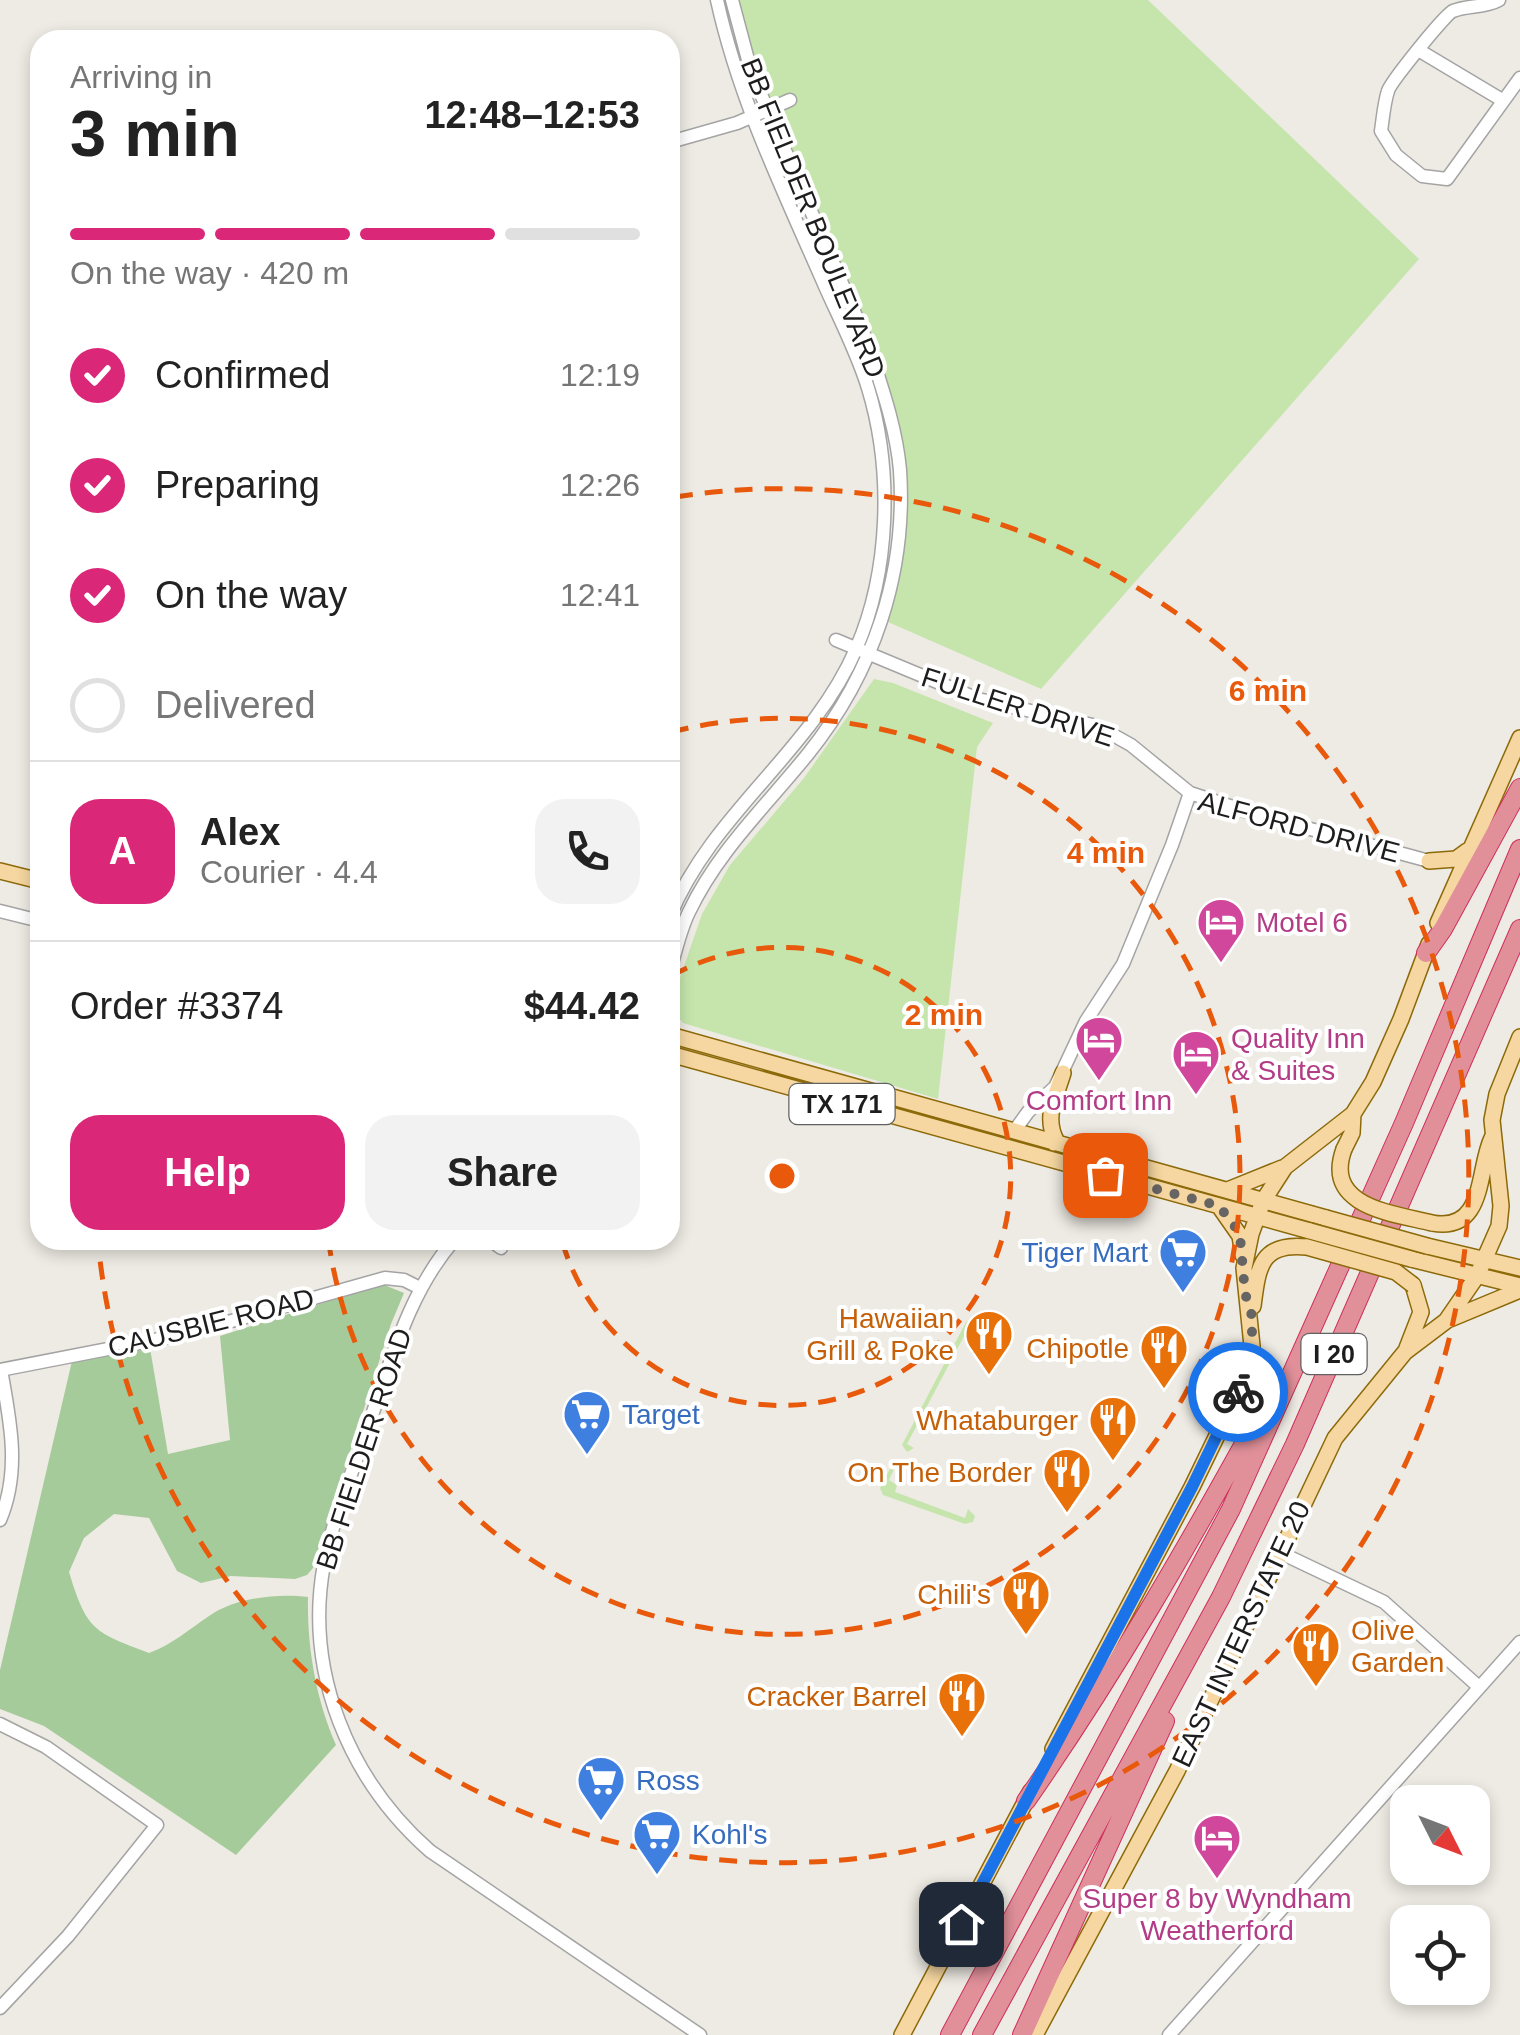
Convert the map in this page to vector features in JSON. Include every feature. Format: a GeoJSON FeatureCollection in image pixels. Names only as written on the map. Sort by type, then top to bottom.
{"type":"FeatureCollection","features":[{"type":"Feature","properties":{"kind":"highway"},"geometry":{"type":"LineString","coordinates":[[1426,954],[1444,929],[1520,788]]}},
{"type":"Feature","properties":{"kind":"highway","name":"I 20"},"geometry":{"type":"LineString","coordinates":[[950,2035],[1231,1509],[1520,849]]}},
{"type":"Feature","properties":{"kind":"highway","name":"I 20"},"geometry":{"type":"LineString","coordinates":[[982,2035],[1177,1679],[1295,1444],[1520,929]]}},
{"type":"Feature","properties":{"kind":"highway"},"geometry":{"type":"LineString","coordinates":[[1026,1801],[1146,1616],[1261,1413],[1290,1380]]}},
{"type":"Feature","properties":{"kind":"highway"},"geometry":{"type":"LineString","coordinates":[[1022,2035],[1172,1706],[1177,1679]]}},
{"type":"Feature","properties":{"kind":"main road"},"geometry":{"type":"LineString","coordinates":[[1230,1190],[1285,1167],[1353,1114],[1380,1066],[1520,738]]}},
{"type":"Feature","properties":{"kind":"main road"},"geometry":{"type":"LineString","coordinates":[[1428,861],[1456,859],[1470,848]]}},
{"type":"Feature","properties":{"kind":"main road"},"geometry":{"type":"LineString","coordinates":[[1428,861],[1448,875],[1452,891]]}},
{"type":"Feature","properties":{"kind":"main road"},"geometry":{"type":"LineString","coordinates":[[0,871],[30,878]]}},
{"type":"Feature","properties":{"kind":"main road","name":"TX 171"},"geometry":{"type":"LineString","coordinates":[[680,1037],[1230,1190],[1312,1231],[1480,1268],[1520,1289]]}},
{"type":"Feature","properties":{"kind":"main road"},"geometry":{"type":"LineString","coordinates":[[1519,1268],[1504,1249],[1498,1226],[1501,1206],[1492,1138],[1498,1094],[1520,1037]]}},
{"type":"Feature","properties":{"kind":"main road","name":"TX 171"},"geometry":{"type":"LineString","coordinates":[[680,1057],[1219,1206],[1260,1208]]}},
{"type":"Feature","properties":{"kind":"main road"},"geometry":{"type":"LineString","coordinates":[[1015,1152],[1021,1144],[1044,1146],[1057,1142],[1048,1123],[1063,1073]]}},
{"type":"Feature","properties":{"kind":"main road"},"geometry":{"type":"LineString","coordinates":[[1353,1114],[1342,1178],[1358,1201],[1432,1224],[1454,1222],[1476,1202],[1484,1154],[1492,1138]]}},
{"type":"Feature","properties":{"kind":"main road"},"geometry":{"type":"LineString","coordinates":[[972,1139],[1014,1130]]}},
{"type":"Feature","properties":{"kind":"main road"},"geometry":{"type":"LineString","coordinates":[[1244,1268],[1260,1208],[1285,1167]]}},
{"type":"Feature","properties":{"kind":"main road"},"geometry":{"type":"LineString","coordinates":[[1219,1206],[1240,1236],[1245,1293],[1252,1316]]}},
{"type":"Feature","properties":{"kind":"main road","name":"EAST INTERSTATE 20"},"geometry":{"type":"LineString","coordinates":[[1035,2035],[1177,1771],[1335,1438],[1406,1352],[1446,1321],[1480,1268],[1498,1226]]}},
{"type":"Feature","properties":{"kind":"main road"},"geometry":{"type":"LineString","coordinates":[[902,2035],[1192,1487],[1242,1384],[1252,1346],[1257,1271],[1263,1260],[1312,1231],[1396,1272],[1413,1285],[1421,1312],[1406,1352]]}},
{"type":"Feature","properties":{"kind":"main road","name":"TX 171"},"geometry":{"type":"LineString","coordinates":[[1480,1268],[1519,1268]]}},
{"type":"Feature","properties":{"kind":"main road"},"geometry":{"type":"LineString","coordinates":[[1446,1321],[1520,1289]]}},
{"type":"Feature","properties":{"kind":"street","name":"BB FIELDER BOULEVARD"},"geometry":{"type":"LineString","coordinates":[[680,895],[720,831],[824,708],[856,648],[871,607],[879,565],[884,468],[868,388],[751,116],[717,0]]}},
{"type":"Feature","properties":{"kind":"street","name":"BB FIELDER BOULEVARD"},"geometry":{"type":"LineString","coordinates":[[680,937],[686,917],[710,873],[821,737],[870,655],[885,613],[900,518],[900,469],[893,426],[868,344],[751,71],[732,0]]}},
{"type":"Feature","properties":{"kind":"street"},"geometry":{"type":"LineString","coordinates":[[1499,0],[1451,11],[1436,24],[1420,52],[1389,87],[1381,131],[1396,155],[1422,176],[1448,178],[1520,78]]}},
{"type":"Feature","properties":{"kind":"street"},"geometry":{"type":"LineString","coordinates":[[1420,52],[1502,100]]}},
{"type":"Feature","properties":{"kind":"street"},"geometry":{"type":"LineString","coordinates":[[680,139],[790,100]]}},
{"type":"Feature","properties":{"kind":"street","name":"FULLER DRIVE"},"geometry":{"type":"LineString","coordinates":[[836,640],[978,700],[1097,726],[1132,745],[1190,792]]}},
{"type":"Feature","properties":{"kind":"street","name":"ALFORD DRIVE"},"geometry":{"type":"LineString","coordinates":[[1014,1130],[1055,1087],[1086,1020],[1124,964],[1190,792],[1428,861]]}},
{"type":"Feature","properties":{"kind":"street"},"geometry":{"type":"LineString","coordinates":[[0,911],[30,918]]}},
{"type":"Feature","properties":{"kind":"street","name":"BB FIELDER ROAD"},"geometry":{"type":"LineString","coordinates":[[447,1250],[420,1288],[398,1341],[329,1541],[320,1610],[323,1666],[340,1723],[371,1786],[406,1830],[430,1852],[700,2035]]}},
{"type":"Feature","properties":{"kind":"street","name":"CAUSBIE ROAD"},"geometry":{"type":"LineString","coordinates":[[0,1370],[185,1334],[378,1279],[398,1279],[420,1288]]}},
{"type":"Feature","properties":{"kind":"street"},"geometry":{"type":"LineString","coordinates":[[0,1370],[12,1434],[12,1472],[0,1520]]}},
{"type":"Feature","properties":{"kind":"street"},"geometry":{"type":"LineString","coordinates":[[1281,1552],[1384,1602],[1479,1687]]}},
{"type":"Feature","properties":{"kind":"street"},"geometry":{"type":"LineString","coordinates":[[1169,2035],[1520,1642]]}},
{"type":"Feature","properties":{"kind":"street"},"geometry":{"type":"LineString","coordinates":[[0,1724],[46,1747],[157,1825],[68,1936],[5,1991],[0,2008]]}},
{"type":"Feature","properties":{"kind":"green space"},"geometry":{"type":"Polygon","coordinates":[[[735,0],[1148,0],[1419,259],[1041,689],[888,622],[903,537],[899,428],[869,333],[760,83],[735,0]]]}},
{"type":"Feature","properties":{"kind":"green space"},"geometry":{"type":"Polygon","coordinates":[[[874,679],[993,723],[977,747],[938,1099],[680,1019],[680,978],[702,914],[730,865],[804,778],[874,679]]]}},
{"type":"Feature","properties":{"kind":"green space"},"geometry":{"type":"Polygon","coordinates":[[[382,1284],[404,1293],[313,1568],[307,1575],[295,1579],[231,1576],[201,1583],[177,1571],[149,1518],[114,1514],[84,1538],[69,1572],[81,1607],[95,1627],[149,1653],[231,1605],[270,1597],[308,1597],[314,1673],[336,1745],[236,1855],[44,1726],[0,1709],[0,1670],[72,1361],[150,1348],[168,1454],[230,1440],[220,1336],[382,1284]]]}},
{"type":"Feature","properties":{"kind":"green space"},"geometry":{"type":"Polygon","coordinates":[[[976,1317],[978,1327],[971,1323],[907,1444],[914,1448],[907,1452],[902,1445],[966,1322],[976,1317]]]}},
{"type":"Feature","properties":{"kind":"green space"},"geometry":{"type":"Polygon","coordinates":[[[895,1459],[904,1465],[903,1469],[895,1467],[889,1480],[897,1485],[895,1492],[965,1518],[968,1509],[975,1516],[973,1522],[965,1524],[883,1495],[880,1488],[895,1459]]]}},
{"type":"Feature","properties":{"kind":"way so far"},"geometry":{"type":"LineString","coordinates":[[1105,1175],[1219,1206],[1234,1225],[1240,1236],[1245,1293],[1252,1316],[1252,1346],[1238,1392]]}},
{"type":"Feature","properties":{"kind":"place","name":"Motel 6"},"geometry":{"type":"Point","coordinates":[1221,964]}},
{"type":"Feature","properties":{"kind":"place","name":"Comfort Inn"},"geometry":{"type":"Point","coordinates":[1099,1082]}},
{"type":"Feature","properties":{"kind":"place","name":"Quality Inn & Suites"},"geometry":{"type":"Point","coordinates":[1196,1096]}},
{"type":"Feature","properties":{"kind":"place","name":"Tiger Mart"},"geometry":{"type":"Point","coordinates":[1183,1294]}},
{"type":"Feature","properties":{"kind":"place","name":"Hawaiian Grill & Poke"},"geometry":{"type":"Point","coordinates":[989,1376]}},
{"type":"Feature","properties":{"kind":"place","name":"Chipotle"},"geometry":{"type":"Point","coordinates":[1164,1390]}},
{"type":"Feature","properties":{"kind":"place","name":"Target"},"geometry":{"type":"Point","coordinates":[587,1456]}},
{"type":"Feature","properties":{"kind":"place","name":"Whataburger"},"geometry":{"type":"Point","coordinates":[1113,1462]}},
{"type":"Feature","properties":{"kind":"place","name":"On The Border"},"geometry":{"type":"Point","coordinates":[1067,1514]}},
{"type":"Feature","properties":{"kind":"place","name":"Chili's"},"geometry":{"type":"Point","coordinates":[1026,1636]}},
{"type":"Feature","properties":{"kind":"place","name":"Olive Garden"},"geometry":{"type":"Point","coordinates":[1316,1688]}},
{"type":"Feature","properties":{"kind":"place","name":"Cracker Barrel"},"geometry":{"type":"Point","coordinates":[962,1738]}},
{"type":"Feature","properties":{"kind":"place","name":"Ross"},"geometry":{"type":"Point","coordinates":[601,1822]}},
{"type":"Feature","properties":{"kind":"place","name":"Kohl's"},"geometry":{"type":"Point","coordinates":[657,1876]}},
{"type":"Feature","properties":{"kind":"place","name":"Super 8 by Wyndham Weatherford"},"geometry":{"type":"Point","coordinates":[1217,1880]}},
{"type":"Feature","properties":{"kind":"route"},"geometry":{"type":"LineString","coordinates":[[961,1924],[1192,1487],[1238,1392]]}}]}
